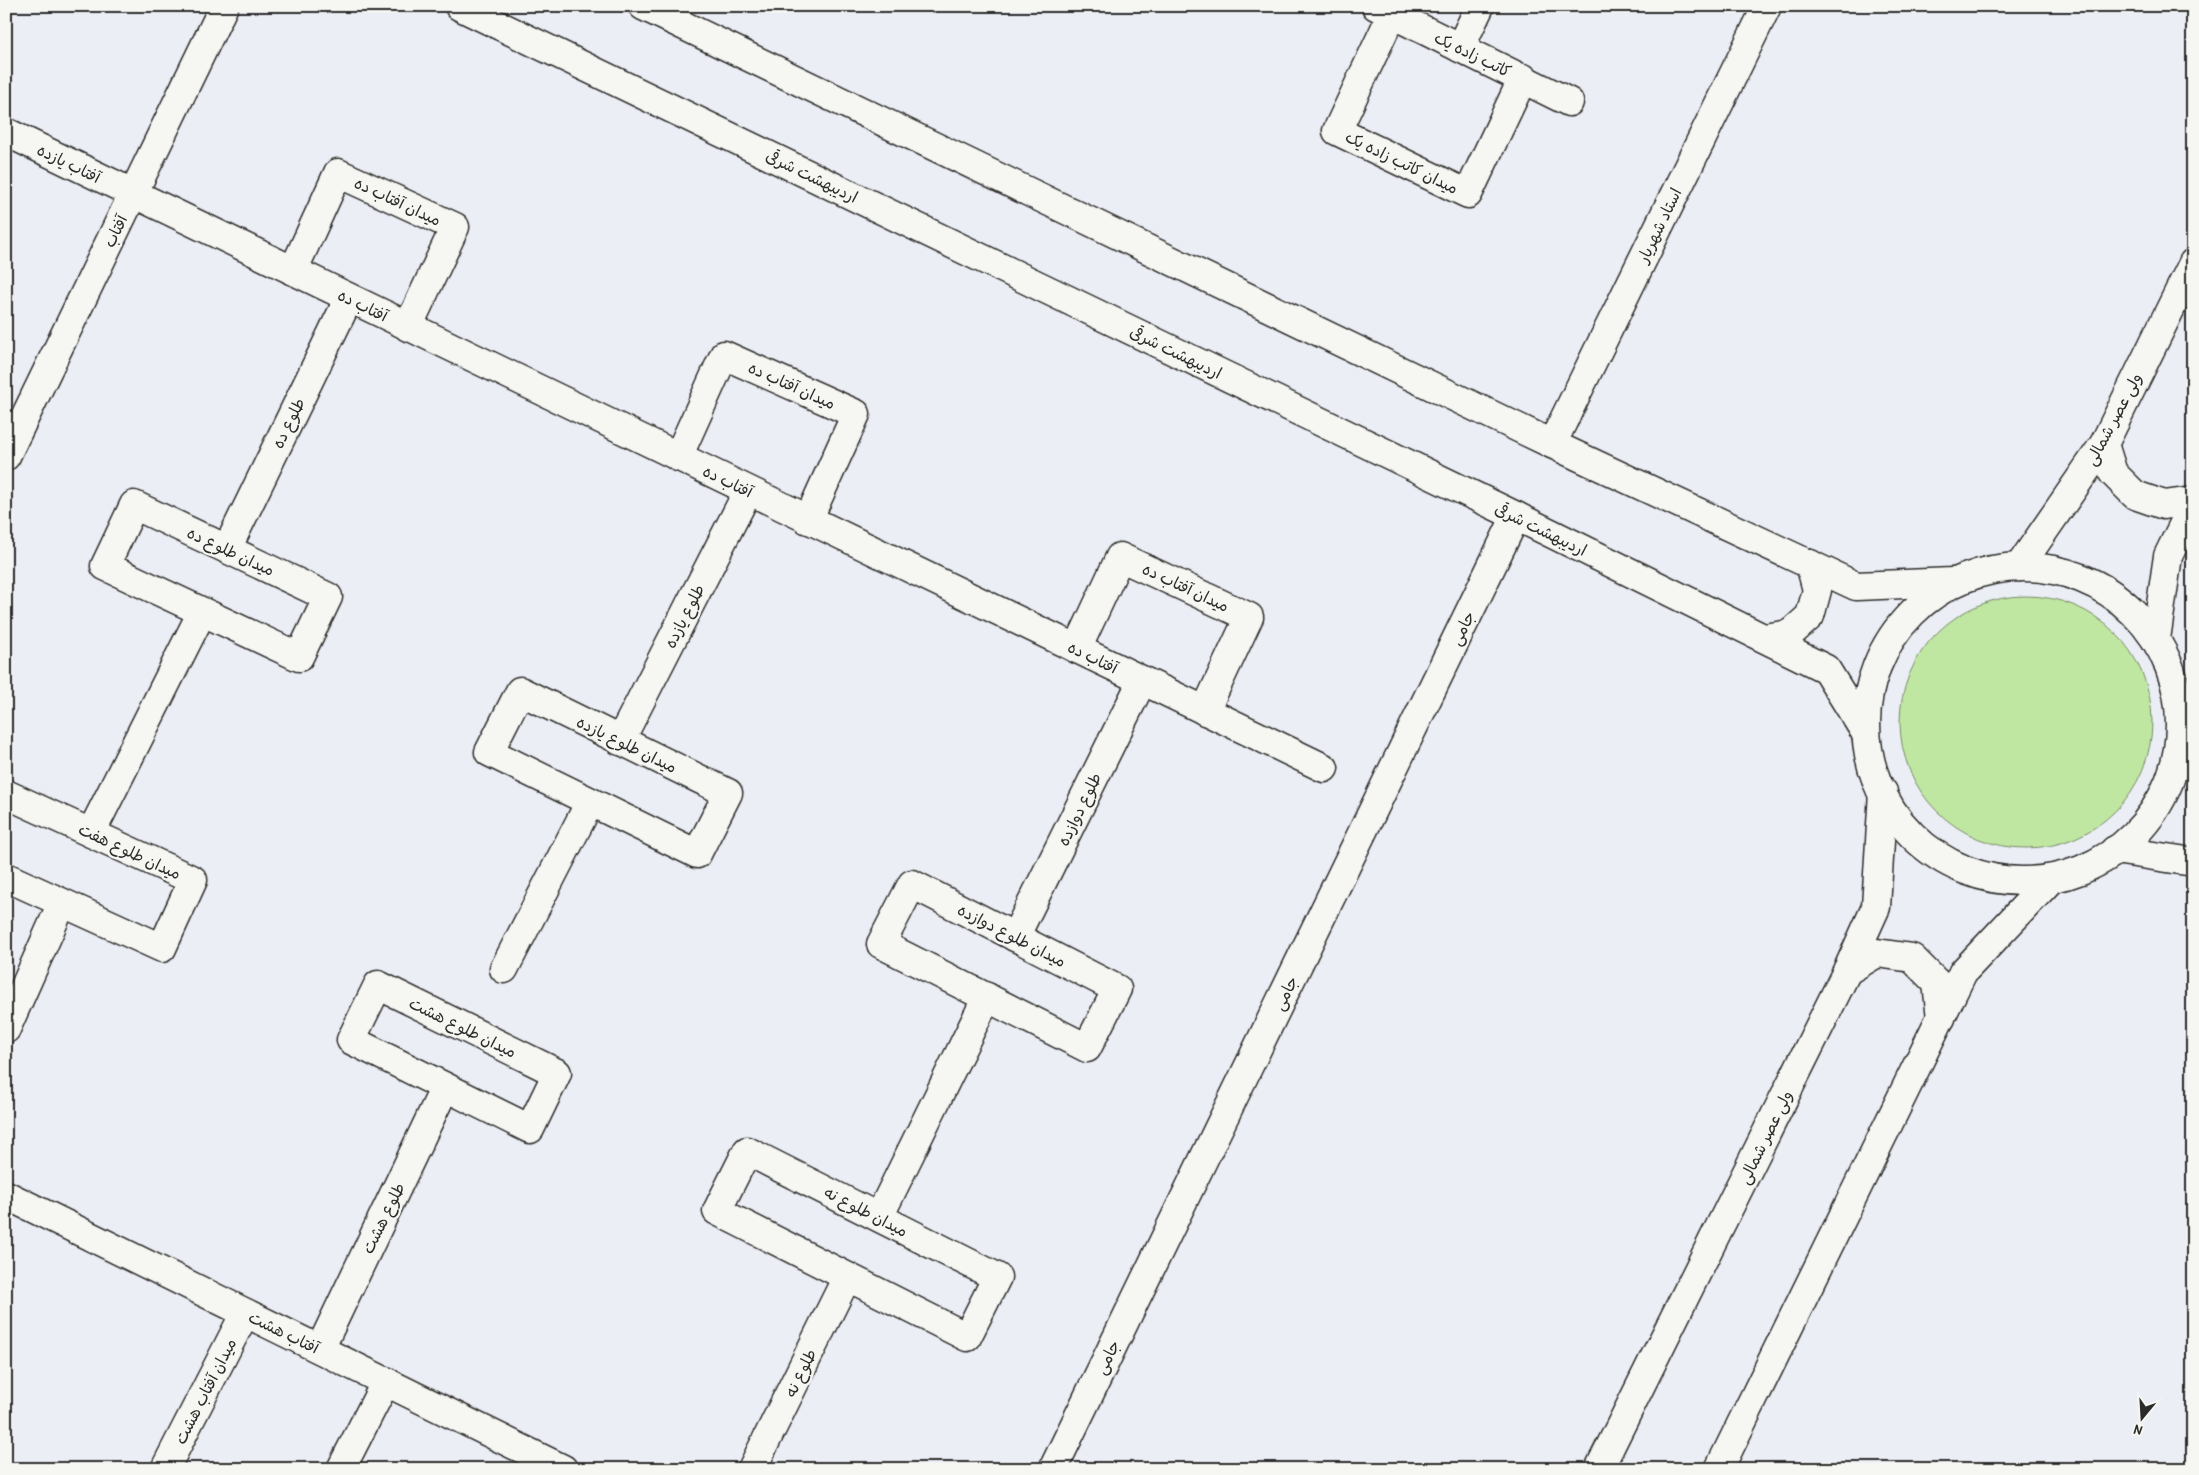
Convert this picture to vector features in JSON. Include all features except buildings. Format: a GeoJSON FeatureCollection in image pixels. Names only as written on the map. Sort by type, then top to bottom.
{"type":"FeatureCollection","features":[{"type":"Feature","properties":{"kind":"street","name":"آفتاب"},"geometry":{"type":"LineString","coordinates":[[6,456],[224,6]]}},
{"type":"Feature","properties":{"kind":"street","name":"اردیبهشت شرقی"},"geometry":{"type":"LineString","coordinates":[[459,6],[1516,516],[1826,669],[1865,732]]}},
{"type":"Feature","properties":{"kind":"street"},"geometry":{"type":"LineString","coordinates":[[643,6],[1552,444],[1856,586],[1953,582],[1996,568],[2042,568],[2087,580],[2126,604],[2156,639],[2174,679],[2187,727],[2176,766],[2158,806],[2130,840],[2094,865],[2052,878],[2007,881],[1964,870],[1926,848],[1896,817],[1874,776],[1865,732],[1869,686],[1886,644],[1915,608],[1953,582]]}},
{"type":"Feature","properties":{"kind":"street"},"geometry":{"type":"LineString","coordinates":[[1460,48],[1480,6]]}},
{"type":"Feature","properties":{"kind":"street","name":"استاد شهریار"},"geometry":{"type":"LineString","coordinates":[[1552,444],[1767,6]]}},
{"type":"Feature","properties":{"kind":"street","name":"کاتب زاده یک"},"geometry":{"type":"LineString","coordinates":[[1384,10],[1569,102]]}},
{"type":"Feature","properties":{"kind":"street","name":"میدان کاتب زاده یک"},"geometry":{"type":"LineString","coordinates":[[1384,10],[1337,131],[1468,194],[1523,78]]}},
{"type":"Feature","properties":{"kind":"street","name":"آفتاب یازده"},"geometry":{"type":"LineString","coordinates":[[6,132],[133,194]]}},
{"type":"Feature","properties":{"kind":"street","name":"میدان آفتاب ده"},"geometry":{"type":"LineString","coordinates":[[293,271],[338,173],[455,227],[408,327]]}},
{"type":"Feature","properties":{"kind":"street","name":"آفتاب ده"},"geometry":{"type":"LineString","coordinates":[[133,194],[1324,768]]}},
{"type":"Feature","properties":{"kind":"street","name":"ولی عصر شمالی"},"geometry":{"type":"LineString","coordinates":[[2019,568],[2104,444],[2193,263]]}},
{"type":"Feature","properties":{"kind":"street","name":"طلوع ده"},"geometry":{"type":"LineString","coordinates":[[227,549],[349,298]]}},
{"type":"Feature","properties":{"kind":"street","name":"میدان آفتاب ده"},"geometry":{"type":"LineString","coordinates":[[678,457],[724,354],[856,414],[808,520]]}},
{"type":"Feature","properties":{"kind":"street"},"geometry":{"type":"LineString","coordinates":[[2104,444],[2113,473],[2135,495],[2164,505],[2193,501]]}},
{"type":"Feature","properties":{"kind":"street","name":"طلوع یازده"},"geometry":{"type":"LineString","coordinates":[[620,740],[748,490]]}},
{"type":"Feature","properties":{"kind":"street","name":"میدان طلوع ده"},"geometry":{"type":"LineString","coordinates":[[134,505],[328,596],[299,657],[202,612],[105,566],[134,505]]}},
{"type":"Feature","properties":{"kind":"street"},"geometry":{"type":"LineString","coordinates":[[2156,639],[2168,556],[2193,505]]}},
{"type":"Feature","properties":{"kind":"street","name":"جامی"},"geometry":{"type":"LineString","coordinates":[[1053,1469],[1516,516]]}},
{"type":"Feature","properties":{"kind":"street","name":"میدان آفتاب ده"},"geometry":{"type":"LineString","coordinates":[[1077,649],[1120,557],[1249,617],[1205,711]]}},
{"type":"Feature","properties":{"kind":"street"},"geometry":{"type":"LineString","coordinates":[[1764,638],[1790,634],[1810,616],[1817,590],[1810,564]]}},
{"type":"Feature","properties":{"kind":"street"},"geometry":{"type":"LineString","coordinates":[[91,833],[202,612]]}},
{"type":"Feature","properties":{"kind":"street","name":"طلوع دوازده"},"geometry":{"type":"LineString","coordinates":[[1016,937],[1142,681]]}},
{"type":"Feature","properties":{"kind":"street","name":"میدان طلوع یازده"},"geometry":{"type":"LineString","coordinates":[[520,691],[728,793],[698,854],[590,802],[489,752],[520,691]]}},
{"type":"Feature","properties":{"kind":"street","name":"ولی عصر شمالی"},"geometry":{"type":"LineString","coordinates":[[1600,1469],[1847,971],[1876,907],[1883,792]]}},
{"type":"Feature","properties":{"kind":"street","name":"میدان طلوع هفت"},"geometry":{"type":"LineString","coordinates":[[6,794],[193,880],[162,948],[6,877]]}},
{"type":"Feature","properties":{"kind":"street"},"geometry":{"type":"LineString","coordinates":[[504,969],[590,802]]}},
{"type":"Feature","properties":{"kind":"street"},"geometry":{"type":"LineString","coordinates":[[2115,850],[2193,862]]}},
{"type":"Feature","properties":{"kind":"street"},"geometry":{"type":"LineString","coordinates":[[1719,1469],[1963,972],[2052,878]]}},
{"type":"Feature","properties":{"kind":"street","name":"میدان طلوع دوازده"},"geometry":{"type":"LineString","coordinates":[[912,884],[1117,989],[1087,1048],[987,997],[882,944],[912,884]]}},
{"type":"Feature","properties":{"kind":"street"},"geometry":{"type":"LineString","coordinates":[[6,1030],[62,903]]}},
{"type":"Feature","properties":{"kind":"street"},"geometry":{"type":"LineString","coordinates":[[1847,971],[1877,953],[1912,958],[1937,983],[1941,1018]]}},
{"type":"Feature","properties":{"kind":"street","name":"میدان طلوع هشت"},"geometry":{"type":"LineString","coordinates":[[378,985],[558,1073],[530,1129],[445,1087],[351,1040],[378,985]]}},
{"type":"Feature","properties":{"kind":"street"},"geometry":{"type":"LineString","coordinates":[[879,1217],[987,997]]}},
{"type":"Feature","properties":{"kind":"street","name":"طلوع هشت"},"geometry":{"type":"LineString","coordinates":[[320,1349],[445,1087]]}},
{"type":"Feature","properties":{"kind":"street","name":"میدان طلوع نه"},"geometry":{"type":"LineString","coordinates":[[747,1151],[997,1277],[967,1337],[847,1277],[717,1211],[747,1151]]}},
{"type":"Feature","properties":{"kind":"street","name":"آفتاب هشت"},"geometry":{"type":"LineString","coordinates":[[6,1195],[562,1469]]}},
{"type":"Feature","properties":{"kind":"street","name":"طلوع نه"},"geometry":{"type":"LineString","coordinates":[[752,1469],[847,1277]]}},
{"type":"Feature","properties":{"kind":"street","name":"میدان آفتاب هشت"},"geometry":{"type":"LineString","coordinates":[[165,1469],[245,1313]]}},
{"type":"Feature","properties":{"kind":"street"},"geometry":{"type":"LineString","coordinates":[[341,1469],[386,1382]]}},
{"type":"Feature","properties":{"kind":"green space"},"geometry":{"type":"Polygon","coordinates":[[[2026,596],[2051,599],[2074,606],[2096,617],[2115,633],[2131,652],[2142,674],[2149,697],[2152,722],[2149,747],[2142,770],[2131,792],[2115,811],[2096,827],[2074,838],[2051,845],[2026,848],[2001,845],[1978,838],[1956,827],[1937,811],[1921,792],[1910,770],[1903,747],[1900,722],[1903,697],[1910,674],[1921,652],[1937,633],[1956,617],[1978,606],[2001,599],[2026,596]]]}}]}
